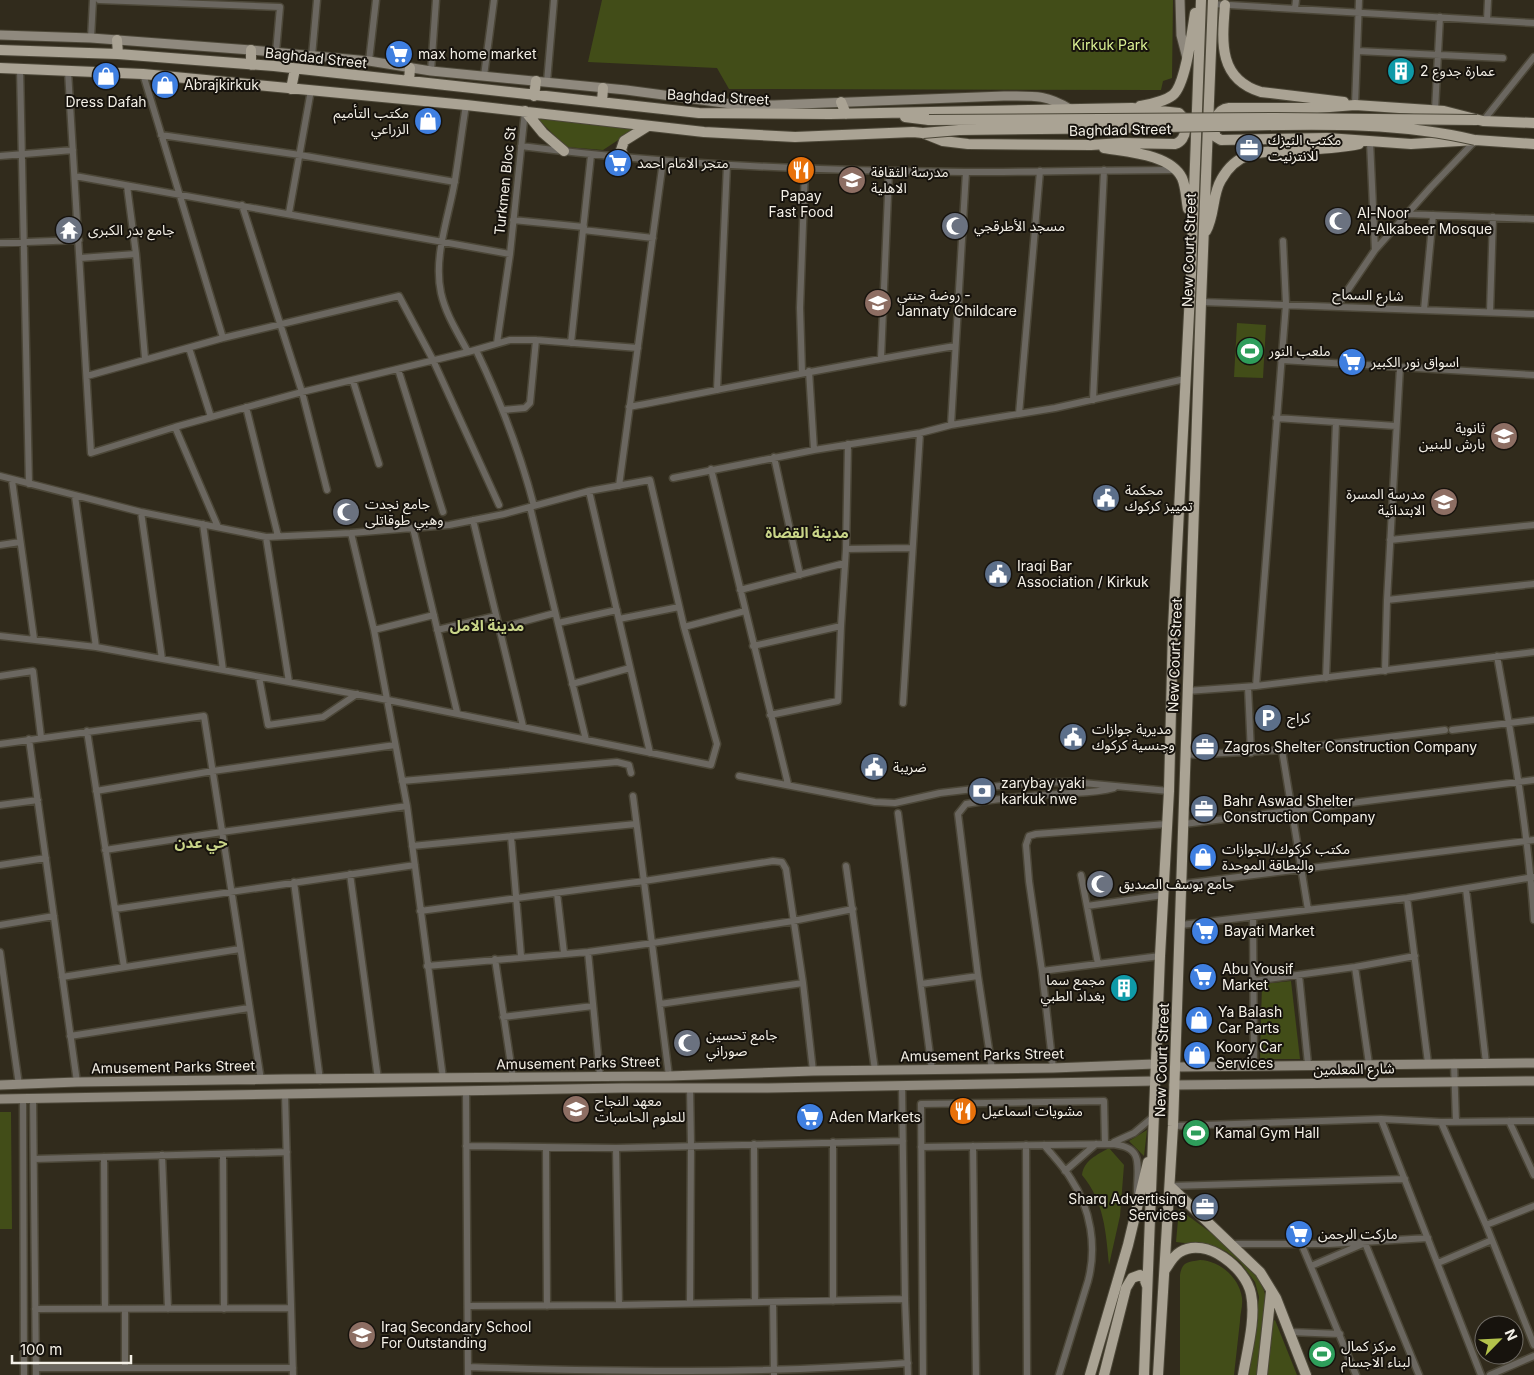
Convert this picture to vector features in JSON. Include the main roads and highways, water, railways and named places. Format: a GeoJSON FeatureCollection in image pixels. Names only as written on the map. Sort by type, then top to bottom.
{"type":"FeatureCollection","features":[{"type":"Feature","properties":{"kind":"main road"},"geometry":{"type":"LineString","coordinates":[[1180,0],[1181,35],[1187,58]]}},
{"type":"Feature","properties":{"kind":"main road"},"geometry":{"type":"LineString","coordinates":[[1132,108],[1160,101],[1172,96],[1176,91],[1187,58],[1199,0]]}},
{"type":"Feature","properties":{"kind":"main road","name":"New Court Street"},"geometry":{"type":"LineString","coordinates":[[1144,1375],[1155,1064],[1169,791],[1173,628],[1192,236],[1199,0]]}},
{"type":"Feature","properties":{"kind":"main road","name":"New Court Street"},"geometry":{"type":"LineString","coordinates":[[1158,1375],[1170,1186],[1181,925],[1200,302],[1210,104],[1212,2]]}},
{"type":"Feature","properties":{"kind":"main road"},"geometry":{"type":"LineString","coordinates":[[1225,2],[1222,35],[1225,58],[1229,69],[1243,84],[1261,92],[1328,99],[1355,105]]}},
{"type":"Feature","properties":{"kind":"main road"},"geometry":{"type":"LineString","coordinates":[[0,35],[88,38],[276,52],[368,61],[431,71],[688,97],[740,105],[1039,96],[1057,101],[1070,109]]}},
{"type":"Feature","properties":{"kind":"main road"},"geometry":{"type":"LineString","coordinates":[[117,40],[118,54]]}},
{"type":"Feature","properties":{"kind":"main road","name":"Baghdad Street"},"geometry":{"type":"LineString","coordinates":[[0,50],[118,54],[251,65],[699,113],[846,114],[1132,108],[1179,113],[1184,120],[1184,138],[1175,144],[968,144],[943,141],[913,132],[795,137],[704,132],[466,105],[143,74],[0,68]]}},
{"type":"Feature","properties":{"kind":"main road"},"geometry":{"type":"LineString","coordinates":[[251,50],[251,65]]}},
{"type":"Feature","properties":{"kind":"main road"},"geometry":{"type":"LineString","coordinates":[[408,81],[410,68]]}},
{"type":"Feature","properties":{"kind":"main road"},"geometry":{"type":"LineString","coordinates":[[291,89],[295,69]]}},
{"type":"Feature","properties":{"kind":"main road"},"geometry":{"type":"LineString","coordinates":[[534,96],[536,81]]}},
{"type":"Feature","properties":{"kind":"main road"},"geometry":{"type":"LineString","coordinates":[[602,102],[603,88]]}},
{"type":"Feature","properties":{"kind":"main road"},"geometry":{"type":"LineString","coordinates":[[841,102],[846,114]]}},
{"type":"Feature","properties":{"kind":"main road"},"geometry":{"type":"LineString","coordinates":[[1480,120],[1436,110],[1355,105],[1317,108],[1225,108],[1218,112],[1216,116],[1214,131],[1216,137],[1222,140],[1328,138],[1411,144],[1476,140],[1534,144]]}},
{"type":"Feature","properties":{"kind":"main road"},"geometry":{"type":"LineString","coordinates":[[525,112],[543,133],[564,151]]}},
{"type":"Feature","properties":{"kind":"main road"},"geometry":{"type":"LineString","coordinates":[[892,113],[910,118],[929,120],[1276,118],[1480,120],[1534,123]]}},
{"type":"Feature","properties":{"kind":"main road"},"geometry":{"type":"LineString","coordinates":[[624,157],[621,150],[624,141],[648,126]]}},
{"type":"Feature","properties":{"kind":"main road"},"geometry":{"type":"LineString","coordinates":[[923,134],[959,130],[1363,126],[1438,132],[1476,140]]}},
{"type":"Feature","properties":{"kind":"main road"},"geometry":{"type":"LineString","coordinates":[[1203,236],[1213,214],[1216,192],[1220,182],[1231,167],[1240,160],[1259,153],[1334,148],[1370,142]]}},
{"type":"Feature","properties":{"kind":"main road"},"geometry":{"type":"LineString","coordinates":[[1091,145],[1156,159],[1170,164],[1177,170],[1183,181],[1192,236]]}},
{"type":"Feature","properties":{"kind":"main road","name":"شارع المعلمين"},"geometry":{"type":"LineString","coordinates":[[1175,1067],[1308,1064],[1534,1063]]}},
{"type":"Feature","properties":{"kind":"main road","name":"Amusement Parks Street"},"geometry":{"type":"LineString","coordinates":[[0,1085],[214,1080],[669,1076],[813,1071],[1054,1068],[1155,1064]]}},
{"type":"Feature","properties":{"kind":"main road"},"geometry":{"type":"LineString","coordinates":[[766,1073],[768,1088]]}},
{"type":"Feature","properties":{"kind":"main road"},"geometry":{"type":"LineString","coordinates":[[214,1080],[214,1095]]}},
{"type":"Feature","properties":{"kind":"main road","name":"Amusement Parks Street"},"geometry":{"type":"LineString","coordinates":[[0,1099],[1155,1081]]}},
{"type":"Feature","properties":{"kind":"main road","name":"شارع المعلمين"},"geometry":{"type":"LineString","coordinates":[[1174,1085],[1534,1081]]}},
{"type":"Feature","properties":{"kind":"main road"},"geometry":{"type":"LineString","coordinates":[[1090,1375],[1128,1244],[1153,1142]]}},
{"type":"Feature","properties":{"kind":"main road"},"geometry":{"type":"LineString","coordinates":[[1170,1186],[1229,1244],[1254,1265],[1272,1291],[1306,1375]]}},
{"type":"Feature","properties":{"kind":"main road"},"geometry":{"type":"LineString","coordinates":[[1165,1271],[1179,1252],[1191,1248],[1214,1253],[1230,1261],[1245,1277],[1251,1293],[1252,1306],[1243,1375]]}},
{"type":"Feature","properties":{"kind":"main road"},"geometry":{"type":"LineString","coordinates":[[1104,1375],[1129,1282],[1134,1276],[1140,1275],[1144,1278],[1146,1286]]}},
{"type":"Feature","properties":{"kind":"main road"},"geometry":{"type":"LineString","coordinates":[[1262,1375],[1272,1291]]}},
{"type":"Feature","properties":{"kind":"place","name":"max home market"},"geometry":{"type":"Point","coordinates":[399,54]}},
{"type":"Feature","properties":{"kind":"place","name":"عمارة جدوع 2"},"geometry":{"type":"Point","coordinates":[1401,71]}},
{"type":"Feature","properties":{"kind":"place","name":"Dress Dafah"},"geometry":{"type":"Point","coordinates":[106,76]}},
{"type":"Feature","properties":{"kind":"place","name":"Abrajkirkuk"},"geometry":{"type":"Point","coordinates":[165,85]}},
{"type":"Feature","properties":{"kind":"place","name":"مكتب التأميم الزراعي"},"geometry":{"type":"Point","coordinates":[428,121]}},
{"type":"Feature","properties":{"kind":"place","name":"مكتب النيزك للانترنيت"},"geometry":{"type":"Point","coordinates":[1249,148]}},
{"type":"Feature","properties":{"kind":"place","name":"متجر الامام احمد"},"geometry":{"type":"Point","coordinates":[618,163]}},
{"type":"Feature","properties":{"kind":"place","name":"Papay Fast Food"},"geometry":{"type":"Point","coordinates":[801,170]}},
{"type":"Feature","properties":{"kind":"place","name":"مدرسة الثقافة الاهلية"},"geometry":{"type":"Point","coordinates":[852,180]}},
{"type":"Feature","properties":{"kind":"place","name":"Al-Noor Al-Alkabeer Mosque"},"geometry":{"type":"Point","coordinates":[1338,221]}},
{"type":"Feature","properties":{"kind":"place","name":"مسجد الأطرقجي"},"geometry":{"type":"Point","coordinates":[955,226]}},
{"type":"Feature","properties":{"kind":"place","name":"جامع بدر الكبرى"},"geometry":{"type":"Point","coordinates":[69,230]}},
{"type":"Feature","properties":{"kind":"place","name":"روضة جنتي - Jannaty Childcare"},"geometry":{"type":"Point","coordinates":[878,303]}},
{"type":"Feature","properties":{"kind":"place","name":"ملعب النور"},"geometry":{"type":"Point","coordinates":[1250,351]}},
{"type":"Feature","properties":{"kind":"place","name":"اسواق نور الكبير"},"geometry":{"type":"Point","coordinates":[1352,362]}},
{"type":"Feature","properties":{"kind":"place","name":"ثانوية بارش للبنين"},"geometry":{"type":"Point","coordinates":[1504,436]}},
{"type":"Feature","properties":{"kind":"place","name":"محكمة تمييز كركوك"},"geometry":{"type":"Point","coordinates":[1106,498]}},
{"type":"Feature","properties":{"kind":"place","name":"مدرسة المسرة الابتدائية"},"geometry":{"type":"Point","coordinates":[1444,502]}},
{"type":"Feature","properties":{"kind":"place","name":"جامع نجدت وهبي طوقاتلى"},"geometry":{"type":"Point","coordinates":[346,512]}},
{"type":"Feature","properties":{"kind":"place","name":"Iraqi Bar Association / Kirkuk"},"geometry":{"type":"Point","coordinates":[998,574]}},
{"type":"Feature","properties":{"kind":"place","name":"كراج"},"geometry":{"type":"Point","coordinates":[1268,718]}},
{"type":"Feature","properties":{"kind":"place","name":"مديرية جوازات وجنسية كركوك"},"geometry":{"type":"Point","coordinates":[1073,737]}},
{"type":"Feature","properties":{"kind":"place","name":"Zagros Shelter Construction Company"},"geometry":{"type":"Point","coordinates":[1205,747]}},
{"type":"Feature","properties":{"kind":"place","name":"ضريبة"},"geometry":{"type":"Point","coordinates":[874,767]}},
{"type":"Feature","properties":{"kind":"place","name":"zarybay yaki karkuk nwe"},"geometry":{"type":"Point","coordinates":[982,791]}},
{"type":"Feature","properties":{"kind":"place","name":"Bahr Aswad Shelter Construction Company"},"geometry":{"type":"Point","coordinates":[1204,809]}},
{"type":"Feature","properties":{"kind":"place","name":"مكتب كركوك/للجوازات والبطاقة الموحدة"},"geometry":{"type":"Point","coordinates":[1203,857]}},
{"type":"Feature","properties":{"kind":"place","name":"جامع يوسف الصديق"},"geometry":{"type":"Point","coordinates":[1100,884]}},
{"type":"Feature","properties":{"kind":"place","name":"Bayati Market"},"geometry":{"type":"Point","coordinates":[1205,931]}},
{"type":"Feature","properties":{"kind":"place","name":"Abu Yousif Market"},"geometry":{"type":"Point","coordinates":[1203,977]}},
{"type":"Feature","properties":{"kind":"place","name":"مجمع سما بغداد الطبي"},"geometry":{"type":"Point","coordinates":[1124,988]}},
{"type":"Feature","properties":{"kind":"place","name":"Ya Balash Car Parts"},"geometry":{"type":"Point","coordinates":[1199,1020]}},
{"type":"Feature","properties":{"kind":"place","name":"جامع تحسين صوراني"},"geometry":{"type":"Point","coordinates":[687,1043]}},
{"type":"Feature","properties":{"kind":"place","name":"Koory Car Services"},"geometry":{"type":"Point","coordinates":[1197,1055]}},
{"type":"Feature","properties":{"kind":"place","name":"معهد النجاح للعلوم الحاسبات"},"geometry":{"type":"Point","coordinates":[576,1109]}},
{"type":"Feature","properties":{"kind":"place","name":"مشويات اسماعيل"},"geometry":{"type":"Point","coordinates":[963,1111]}},
{"type":"Feature","properties":{"kind":"place","name":"Aden Markets"},"geometry":{"type":"Point","coordinates":[810,1117]}},
{"type":"Feature","properties":{"kind":"place","name":"Kamal Gym Hall"},"geometry":{"type":"Point","coordinates":[1196,1133]}},
{"type":"Feature","properties":{"kind":"place","name":"Sharq Advertising Services"},"geometry":{"type":"Point","coordinates":[1205,1207]}},
{"type":"Feature","properties":{"kind":"place","name":"ماركت الرحمن"},"geometry":{"type":"Point","coordinates":[1299,1234]}},
{"type":"Feature","properties":{"kind":"place","name":"Iraq Secondary School For Outstanding"},"geometry":{"type":"Point","coordinates":[362,1335]}},
{"type":"Feature","properties":{"kind":"place","name":"مركز كمال لبناء الاجسام"},"geometry":{"type":"Point","coordinates":[1322,1354]}},
{"type":"Feature","properties":{"kind":"district","name":"مدينة القضاة"},"geometry":{"type":"Point","coordinates":[807,533]}},
{"type":"Feature","properties":{"kind":"district","name":"مدينة الامل"},"geometry":{"type":"Point","coordinates":[487,626]}},
{"type":"Feature","properties":{"kind":"district","name":"حي عدن"},"geometry":{"type":"Point","coordinates":[201,843]}},
{"type":"Feature","properties":{"kind":"park label","name":"Kirkuk Park"},"geometry":{"type":"Point","coordinates":[1110,45]}}]}
